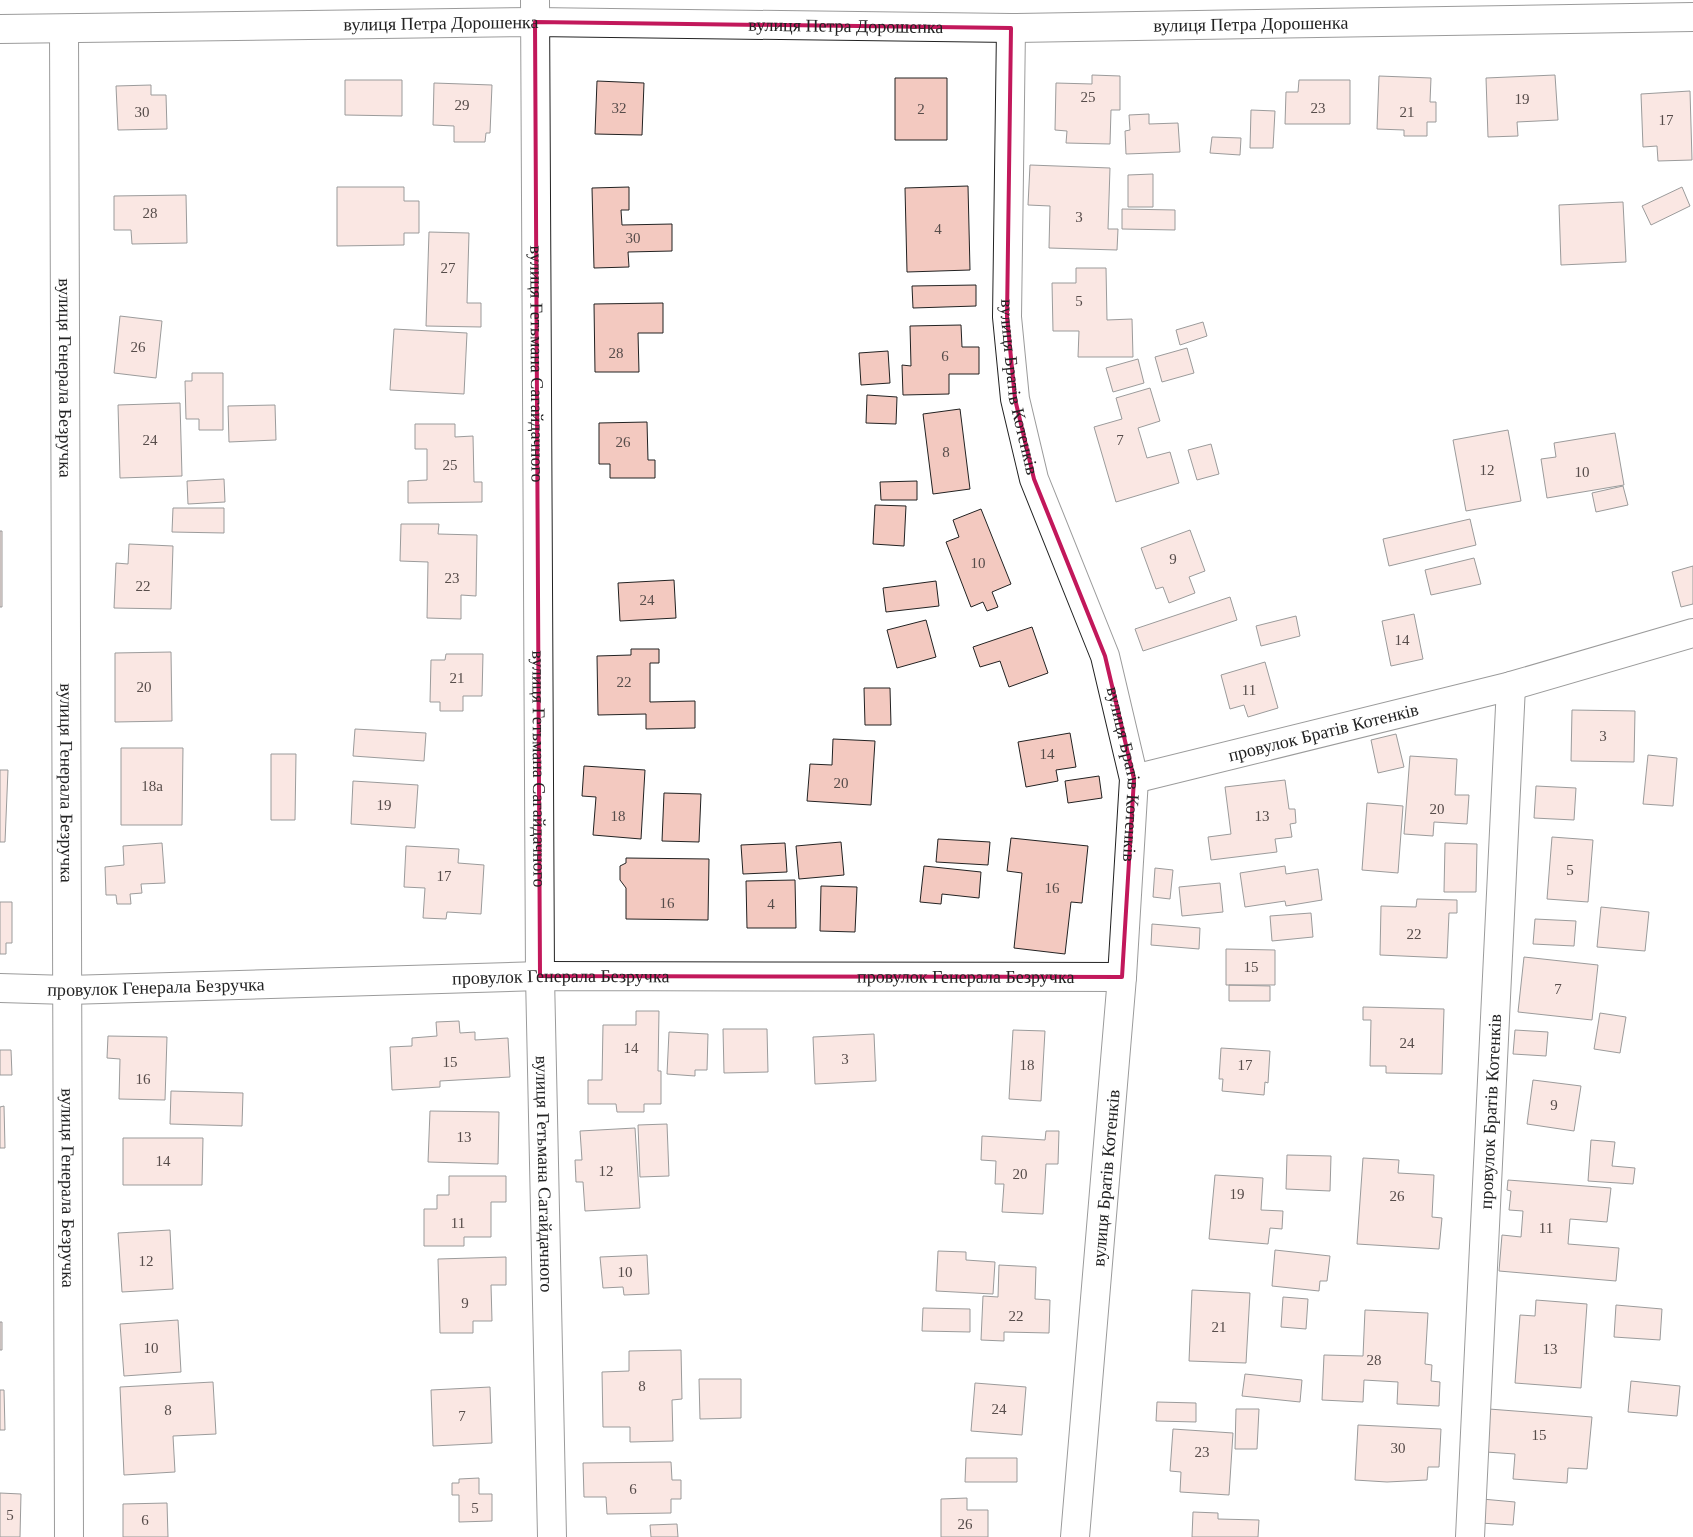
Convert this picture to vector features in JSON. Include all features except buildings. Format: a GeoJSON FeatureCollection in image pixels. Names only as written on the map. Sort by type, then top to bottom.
{"type":"FeatureCollection","features":[{"type":"Feature","properties":{"kind":"street","name":"вулиця Петра Дорошенка"},"geometry":{"type":"LineString","coordinates":[[0,29],[64,29],[535,11],[1011,28],[1622,9],[1693,16]]}},
{"type":"Feature","properties":{"kind":"street","name":"вулиця Гетьмана Сагайдачного"},"geometry":{"type":"LineString","coordinates":[[535,11],[540,976],[552,1537]]}},
{"type":"Feature","properties":{"kind":"street","name":"вулиця Братів Котенків"},"geometry":{"type":"LineString","coordinates":[[1011,28],[1007,317],[1015,399],[1034,479],[1104,656],[1134,779],[1122,977],[1076,1537]]}},
{"type":"Feature","properties":{"kind":"street","name":"вулиця Генерала Безручка"},"geometry":{"type":"LineString","coordinates":[[64,29],[69,1537]]}},
{"type":"Feature","properties":{"kind":"street","name":"провулок Братів Котенків"},"geometry":{"type":"LineString","coordinates":[[1134,779],[1511,686],[1693,632]]}},
{"type":"Feature","properties":{"kind":"street","name":"провулок Братів Котенків"},"geometry":{"type":"LineString","coordinates":[[1470,1537],[1511,686]]}},
{"type":"Feature","properties":{"kind":"street","name":"провулок Генерала Безручка"},"geometry":{"type":"LineString","coordinates":[[0,988],[68,990],[540,976],[1122,977]]}},
{"type":"Feature","properties":{"kind":"highlighted area"},"geometry":{"type":"Polygon","coordinates":[[[535,22],[1011,28],[1007,317],[1015,399],[1034,479],[1105,656],[1134,779],[1122,977],[540,976],[535,22]]]}}]}
